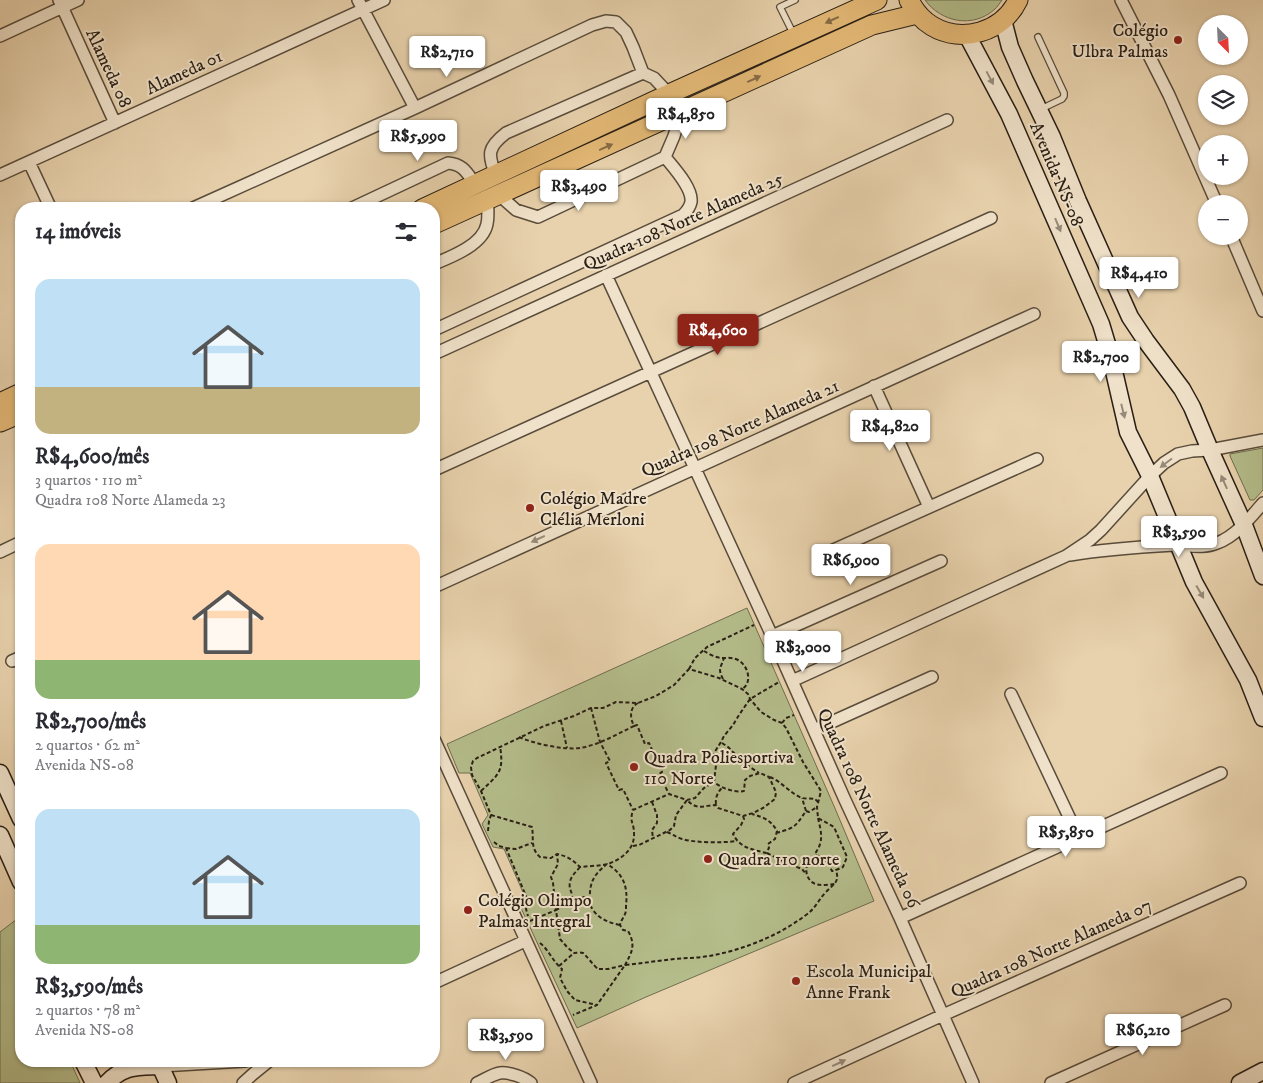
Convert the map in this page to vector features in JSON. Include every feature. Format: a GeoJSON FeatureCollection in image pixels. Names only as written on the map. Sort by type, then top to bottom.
{"type":"FeatureCollection","features":[{"type":"Feature","properties":{"kind":"main road"},"geometry":{"type":"LineString","coordinates":[[437,202],[877,0]]}},
{"type":"Feature","properties":{"kind":"main road"},"geometry":{"type":"LineString","coordinates":[[440,221],[913,7],[931,26],[948,33],[967,35],[992,28],[1003,20],[1018,0]]}},
{"type":"Feature","properties":{"kind":"main road"},"geometry":{"type":"LineString","coordinates":[[0,403],[15,396]]}},
{"type":"Feature","properties":{"kind":"main road"},"geometry":{"type":"LineString","coordinates":[[0,422],[15,416]]}},
{"type":"Feature","properties":{"kind":"street"},"geometry":{"type":"LineString","coordinates":[[0,36],[61,4],[78,0]]}},
{"type":"Feature","properties":{"kind":"street","name":"Alameda 01"},"geometry":{"type":"LineString","coordinates":[[0,175],[361,5],[384,0]]}},
{"type":"Feature","properties":{"kind":"street"},"geometry":{"type":"LineString","coordinates":[[1120,0],[1169,95],[1213,195]]}},
{"type":"Feature","properties":{"kind":"street","name":"Alameda 08"},"geometry":{"type":"LineString","coordinates":[[61,4],[116,122]]}},
{"type":"Feature","properties":{"kind":"street"},"geometry":{"type":"LineString","coordinates":[[361,5],[415,108]]}},
{"type":"Feature","properties":{"kind":"street","name":"Avenida NS-08"},"geometry":{"type":"LineString","coordinates":[[1003,20],[1010,47],[1052,136],[1078,201],[1130,317],[1182,389],[1192,407],[1244,525],[1263,576]]}},
{"type":"Feature","properties":{"kind":"street"},"geometry":{"type":"LineString","coordinates":[[207,202],[415,108],[592,25],[606,21],[616,22],[626,32],[643,73],[654,78],[669,94]]}},
{"type":"Feature","properties":{"kind":"street","name":"Avenida NS-08"},"geometry":{"type":"LineString","coordinates":[[967,35],[1009,114],[1101,324],[1128,432],[1150,476],[1194,582],[1248,680],[1263,718]]}},
{"type":"Feature","properties":{"kind":"street"},"geometry":{"type":"LineString","coordinates":[[496,175],[490,159],[491,152],[494,142],[506,133],[643,73]]}},
{"type":"Feature","properties":{"kind":"street"},"geometry":{"type":"LineString","coordinates":[[440,261],[471,246],[484,232],[493,197],[516,210],[538,217],[665,157],[681,113]]}},
{"type":"Feature","properties":{"kind":"street","name":"Quadra 108 Norte Alameda 25"},"geometry":{"type":"LineString","coordinates":[[440,351],[606,275],[688,226],[947,120]]}},
{"type":"Feature","properties":{"kind":"street"},"geometry":{"type":"LineString","coordinates":[[440,328],[688,226],[688,209],[691,202],[688,187],[665,157]]}},
{"type":"Feature","properties":{"kind":"street"},"geometry":{"type":"LineString","coordinates":[[29,162],[48,202]]}},
{"type":"Feature","properties":{"kind":"street"},"geometry":{"type":"LineString","coordinates":[[365,202],[448,162],[460,166],[475,184]]}},
{"type":"Feature","properties":{"kind":"street"},"geometry":{"type":"LineString","coordinates":[[440,467],[991,218]]}},
{"type":"Feature","properties":{"kind":"street"},"geometry":{"type":"LineString","coordinates":[[1235,245],[1263,310]]}},
{"type":"Feature","properties":{"kind":"street","name":"Quadra 108 Norte Alameda 06"},"geometry":{"type":"LineString","coordinates":[[606,275],[772,636],[973,1083]]}},
{"type":"Feature","properties":{"kind":"street","name":"Quadra 108 Norte Alameda 21"},"geometry":{"type":"LineString","coordinates":[[440,584],[1034,314]]}},
{"type":"Feature","properties":{"kind":"street"},"geometry":{"type":"LineString","coordinates":[[874,386],[929,507]]}},
{"type":"Feature","properties":{"kind":"street"},"geometry":{"type":"LineString","coordinates":[[792,681],[1066,556],[1101,530],[1150,476],[1164,463],[1178,454],[1263,440]]}},
{"type":"Feature","properties":{"kind":"street"},"geometry":{"type":"LineString","coordinates":[[820,556],[1037,460]]}},
{"type":"Feature","properties":{"kind":"street"},"geometry":{"type":"LineString","coordinates":[[1066,556],[1112,549],[1179,545],[1205,546],[1218,543],[1244,525],[1263,503]]}},
{"type":"Feature","properties":{"kind":"street"},"geometry":{"type":"LineString","coordinates":[[0,552],[15,545]]}},
{"type":"Feature","properties":{"kind":"street"},"geometry":{"type":"LineString","coordinates":[[772,636],[941,561]]}},
{"type":"Feature","properties":{"kind":"street"},"geometry":{"type":"LineString","coordinates":[[814,730],[932,676]]}},
{"type":"Feature","properties":{"kind":"street"},"geometry":{"type":"LineString","coordinates":[[1011,694],[1079,838]]}},
{"type":"Feature","properties":{"kind":"street"},"geometry":{"type":"LineString","coordinates":[[440,752],[591,1083]]}},
{"type":"Feature","properties":{"kind":"street"},"geometry":{"type":"LineString","coordinates":[[0,773],[15,806]]}},
{"type":"Feature","properties":{"kind":"street"},"geometry":{"type":"LineString","coordinates":[[900,918],[1221,773]]}},
{"type":"Feature","properties":{"kind":"street"},"geometry":{"type":"LineString","coordinates":[[0,834],[15,868]]}},
{"type":"Feature","properties":{"kind":"street","name":"Quadra 108 Norte Alameda 07"},"geometry":{"type":"LineString","coordinates":[[794,1083],[1240,883]]}},
{"type":"Feature","properties":{"kind":"street"},"geometry":{"type":"LineString","coordinates":[[440,980],[525,940]]}},
{"type":"Feature","properties":{"kind":"street"},"geometry":{"type":"LineString","coordinates":[[1051,1083],[1225,1005]]}},
{"type":"Feature","properties":{"kind":"street"},"geometry":{"type":"LineString","coordinates":[[86,1067],[94,1083]]}},
{"type":"Feature","properties":{"kind":"street"},"geometry":{"type":"LineString","coordinates":[[107,1083],[122,1070],[138,1067]]}},
{"type":"Feature","properties":{"kind":"street"},"geometry":{"type":"LineString","coordinates":[[160,1067],[168,1083]]}},
{"type":"Feature","properties":{"kind":"street"},"geometry":{"type":"LineString","coordinates":[[243,1083],[261,1067]]}},
{"type":"Feature","properties":{"kind":"street"},"geometry":{"type":"LineString","coordinates":[[1240,1083],[1263,1071]]}},
{"type":"Feature","properties":{"kind":"street"},"geometry":{"type":"LineString","coordinates":[[477,1083],[500,1073],[527,1079],[531,1083]]}},
{"type":"Feature","properties":{"kind":"lane"},"geometry":{"type":"LineString","coordinates":[[795,0],[780,7],[795,37]]}},
{"type":"Feature","properties":{"kind":"lane"},"geometry":{"type":"LineString","coordinates":[[1038,37],[1064,93],[1062,99],[1039,110]]}},
{"type":"Feature","properties":{"kind":"path"},"geometry":{"type":"LineString","coordinates":[[668,794],[659,774],[662,772],[649,743],[645,744],[636,725],[634,726],[632,721],[633,705],[656,696],[674,685],[703,650],[754,625]]}},
{"type":"Feature","properties":{"kind":"path"},"geometry":{"type":"LineString","coordinates":[[703,650],[708,654],[737,660],[746,667],[748,681],[746,687],[742,689]]}},
{"type":"Feature","properties":{"kind":"path"},"geometry":{"type":"LineString","coordinates":[[724,658],[719,668],[719,672],[724,680]]}},
{"type":"Feature","properties":{"kind":"path"},"geometry":{"type":"LineString","coordinates":[[689,669],[724,680],[742,689],[748,694],[760,712],[782,723],[786,728],[820,791],[817,807],[822,836],[821,845],[816,852],[817,855],[806,868],[808,876]]}},
{"type":"Feature","properties":{"kind":"path"},"geometry":{"type":"LineString","coordinates":[[714,782],[716,764],[714,753],[724,736],[734,725],[750,699],[779,682]]}},
{"type":"Feature","properties":{"kind":"path"},"geometry":{"type":"LineString","coordinates":[[532,843],[516,849],[506,848],[494,843],[488,831],[491,815],[472,775],[472,761],[519,737],[591,708],[603,708],[616,702],[638,703]]}},
{"type":"Feature","properties":{"kind":"path"},"geometry":{"type":"LineString","coordinates":[[591,708],[600,742],[610,761],[606,763],[619,790],[623,789],[633,810],[631,818],[634,833],[632,846],[622,857],[599,870],[590,885],[590,902],[593,910],[609,923],[620,925]]}},
{"type":"Feature","properties":{"kind":"path"},"geometry":{"type":"LineString","coordinates":[[782,723],[786,718],[794,715]]}},
{"type":"Feature","properties":{"kind":"path"},"geometry":{"type":"LineString","coordinates":[[561,720],[567,748]]}},
{"type":"Feature","properties":{"kind":"path"},"geometry":{"type":"LineString","coordinates":[[519,737],[536,744],[581,748],[600,742],[634,726]]}},
{"type":"Feature","properties":{"kind":"path"},"geometry":{"type":"LineString","coordinates":[[721,742],[728,746],[744,763],[760,773],[773,778],[802,798],[815,799],[818,802]]}},
{"type":"Feature","properties":{"kind":"path"},"geometry":{"type":"LineString","coordinates":[[481,791],[499,772],[502,760],[500,746]]}},
{"type":"Feature","properties":{"kind":"path"},"geometry":{"type":"LineString","coordinates":[[714,782],[719,786],[739,792],[744,791],[745,780],[750,776],[760,773]]}},
{"type":"Feature","properties":{"kind":"path"},"geometry":{"type":"LineString","coordinates":[[687,800],[691,805],[706,807],[713,804],[718,808],[743,816],[763,808],[775,799],[776,792],[769,777]]}},
{"type":"Feature","properties":{"kind":"path"},"geometry":{"type":"LineString","coordinates":[[633,810],[668,794],[687,800],[695,798],[704,788],[714,782]]}},
{"type":"Feature","properties":{"kind":"path"},"geometry":{"type":"LineString","coordinates":[[716,805],[715,800],[720,789],[723,787]]}},
{"type":"Feature","properties":{"kind":"path"},"geometry":{"type":"LineString","coordinates":[[776,833],[797,825],[806,811],[802,798]]}},
{"type":"Feature","properties":{"kind":"path"},"geometry":{"type":"LineString","coordinates":[[632,846],[639,846],[667,832],[674,826],[676,815],[687,800]]}},
{"type":"Feature","properties":{"kind":"path"},"geometry":{"type":"LineString","coordinates":[[652,802],[657,815],[657,823],[652,830],[653,839]]}},
{"type":"Feature","properties":{"kind":"path"},"geometry":{"type":"LineString","coordinates":[[806,811],[809,812],[817,807]]}},
{"type":"Feature","properties":{"kind":"path"},"geometry":{"type":"LineString","coordinates":[[750,814],[767,819],[774,826],[776,831],[775,839],[768,844],[769,848],[766,852]]}},
{"type":"Feature","properties":{"kind":"path"},"geometry":{"type":"LineString","coordinates":[[491,815],[532,827],[532,843],[535,852],[540,857],[551,858],[557,854],[566,856],[573,860],[580,868]]}},
{"type":"Feature","properties":{"kind":"path"},"geometry":{"type":"LineString","coordinates":[[743,816],[744,819],[741,825],[733,834],[739,844],[766,852],[802,869],[814,884],[835,884]]}},
{"type":"Feature","properties":{"kind":"path"},"geometry":{"type":"LineString","coordinates":[[817,855],[828,863],[832,871],[843,867],[847,857],[834,827],[818,818]]}},
{"type":"Feature","properties":{"kind":"path"},"geometry":{"type":"LineString","coordinates":[[667,832],[678,838],[690,841],[737,842]]}},
{"type":"Feature","properties":{"kind":"path"},"geometry":{"type":"LineString","coordinates":[[506,848],[528,901],[526,908],[530,921],[584,897],[590,902]]}},
{"type":"Feature","properties":{"kind":"path"},"geometry":{"type":"LineString","coordinates":[[557,854],[558,864],[551,877],[560,939],[574,953]]}},
{"type":"Feature","properties":{"kind":"path"},"geometry":{"type":"LineString","coordinates":[[570,903],[572,894],[570,881],[573,875],[580,868],[607,864],[615,869],[627,890],[625,914],[620,925],[623,930],[628,931],[632,939],[632,950],[625,965],[597,1005],[571,1016]]}},
{"type":"Feature","properties":{"kind":"path"},"geometry":{"type":"LineString","coordinates":[[559,966],[574,953],[581,952],[598,969],[608,969],[625,965],[708,956],[739,949],[773,936],[816,907],[826,892],[837,881],[836,870]]}},
{"type":"Feature","properties":{"kind":"path"},"geometry":{"type":"LineString","coordinates":[[538,942],[545,947],[562,969],[560,978],[567,991],[575,1000],[597,1005]]}},
{"type":"Feature","properties":{"kind":"green space"},"geometry":{"type":"Polygon","coordinates":[[[925,0],[1002,0],[995,9],[986,15],[967,21],[948,18],[940,14],[925,0]]]}},
{"type":"Feature","properties":{"kind":"green space"},"geometry":{"type":"Polygon","coordinates":[[[1263,448],[1263,490],[1254,500],[1250,500],[1230,454],[1263,448]]]}},
{"type":"Feature","properties":{"kind":"green space"},"geometry":{"type":"Polygon","coordinates":[[[747,608],[874,901],[577,1028],[520,906],[525,897],[504,849],[493,847],[482,824],[488,815],[470,773],[459,773],[447,744],[747,608]]]}},
{"type":"Feature","properties":{"kind":"green space"},"geometry":{"type":"Polygon","coordinates":[[[15,921],[15,1067],[73,1067],[80,1083],[0,1083],[0,932],[15,921]]]}},
{"type":"Feature","properties":{"kind":"place","name":"Colégio Ulbra Palmas"},"geometry":{"type":"Point","coordinates":[1178,40]}},
{"type":"Feature","properties":{"kind":"place","name":"Colégio Madre Clélia Merloni"},"geometry":{"type":"Point","coordinates":[530,508]}},
{"type":"Feature","properties":{"kind":"place","name":"Quadra Poliesportiva 110 Norte"},"geometry":{"type":"Point","coordinates":[634,767]}},
{"type":"Feature","properties":{"kind":"place","name":"Quadra 110 norte"},"geometry":{"type":"Point","coordinates":[708,859]}},
{"type":"Feature","properties":{"kind":"place","name":"Colégio Olimpo Palmas Integral"},"geometry":{"type":"Point","coordinates":[468,910]}},
{"type":"Feature","properties":{"kind":"place","name":"Escola Municipal Anne Frank"},"geometry":{"type":"Point","coordinates":[796,981]}}]}
